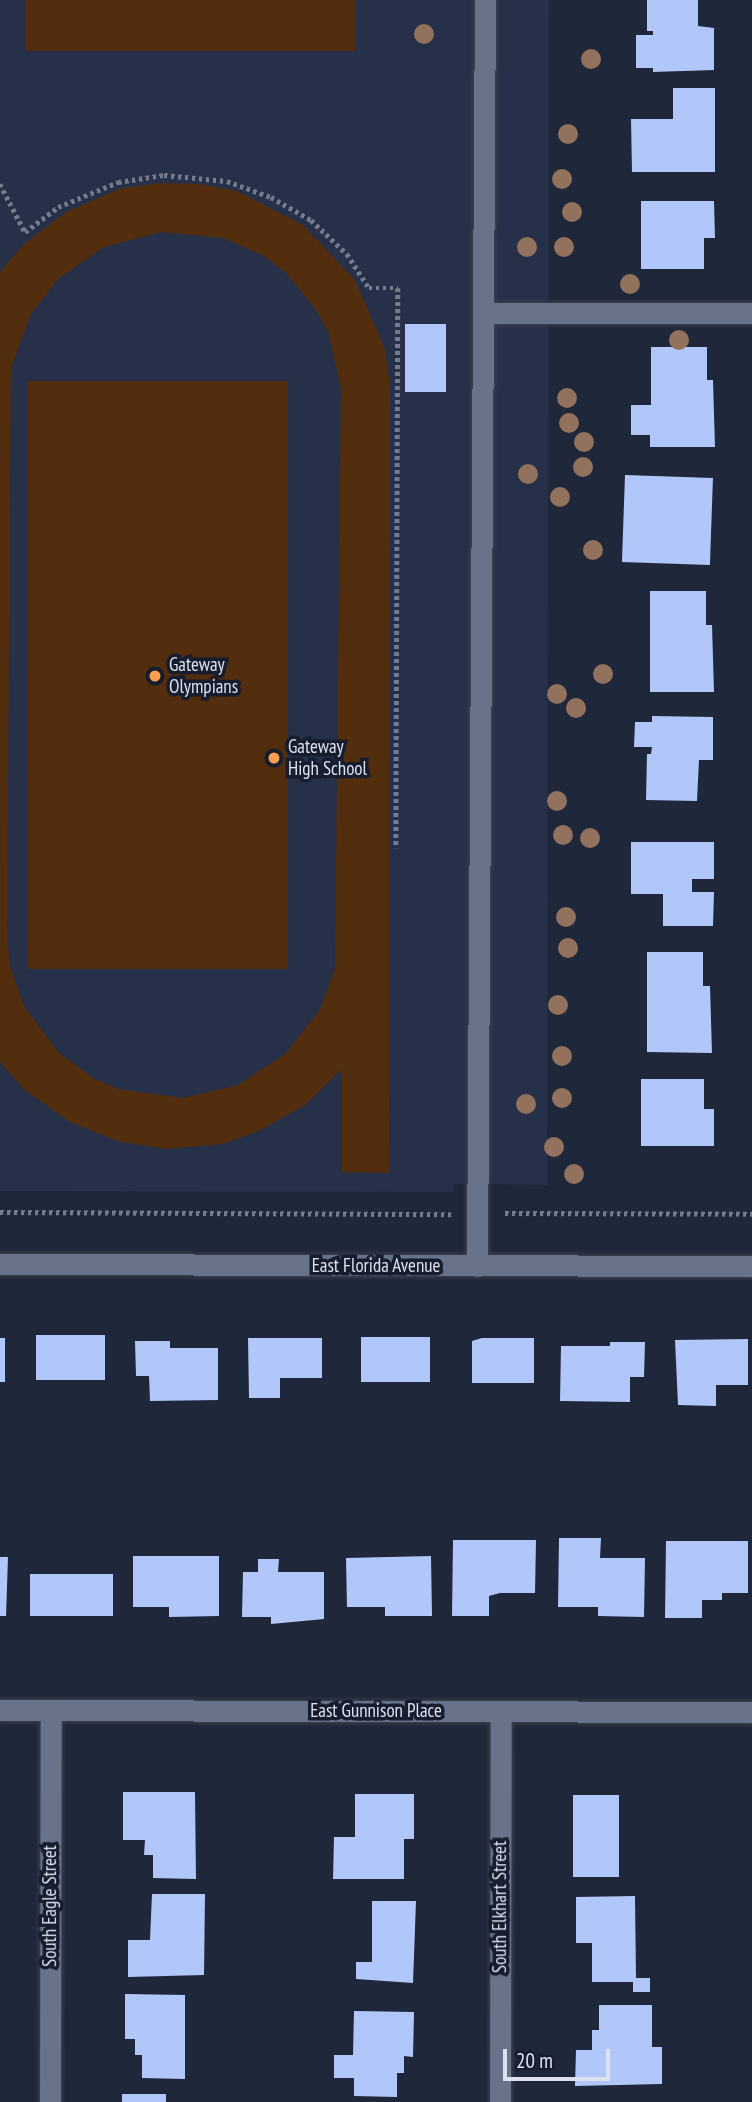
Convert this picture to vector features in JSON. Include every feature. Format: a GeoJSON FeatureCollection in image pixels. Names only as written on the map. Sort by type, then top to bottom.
{"type":"FeatureCollection","features":[{"type":"Feature","properties":{"kind":"street"},"geometry":{"type":"LineString","coordinates":[[477,1266],[485,0]]}},
{"type":"Feature","properties":{"kind":"street"},"geometry":{"type":"LineString","coordinates":[[483,313],[752,313]]}},
{"type":"Feature","properties":{"kind":"street","name":"East Florida Avenue"},"geometry":{"type":"LineString","coordinates":[[0,1264],[752,1266]]}},
{"type":"Feature","properties":{"kind":"street","name":"East Gunnison Place"},"geometry":{"type":"LineString","coordinates":[[0,1710],[752,1712]]}},
{"type":"Feature","properties":{"kind":"street","name":"South Eagle Street"},"geometry":{"type":"LineString","coordinates":[[50,2102],[51,1710]]}},
{"type":"Feature","properties":{"kind":"street","name":"South Elkhart Street"},"geometry":{"type":"LineString","coordinates":[[500,2102],[501,1712]]}},
{"type":"Feature","properties":{"kind":"path"},"geometry":{"type":"LineString","coordinates":[[0,184],[24,232],[58,207],[118,182],[164,175],[227,181],[271,197],[311,220],[347,254],[369,288],[398,288],[396,848]]}},
{"type":"Feature","properties":{"kind":"path"},"geometry":{"type":"LineString","coordinates":[[0,1212],[451,1214]]}},
{"type":"Feature","properties":{"kind":"path"},"geometry":{"type":"LineString","coordinates":[[499,1213],[752,1214]]}},
{"type":"Feature","properties":{"kind":"shaded area","name":"Gateway High School"},"geometry":{"type":"Polygon","coordinates":[[[0,0],[549,0],[547,1185],[454,1184],[453,1192],[0,1191],[0,0]]]}},
{"type":"Feature","properties":{"kind":"shaded area"},"geometry":{"type":"Polygon","coordinates":[[[26,0],[355,0],[355,51],[26,51],[26,0]]]}},
{"type":"Feature","properties":{"kind":"shaded area"},"geometry":{"type":"Polygon","coordinates":[[[157,183],[199,184],[237,191],[303,225],[355,280],[385,349],[390,387],[389,1173],[342,1172],[342,1069],[305,1105],[257,1132],[222,1144],[167,1149],[120,1142],[70,1122],[25,1090],[0,1062],[0,272],[23,245],[66,212],[119,189],[157,183]],[[161,232],[104,247],[58,279],[31,314],[11,368],[7,936],[10,966],[24,1006],[58,1052],[93,1078],[118,1089],[182,1098],[238,1085],[285,1054],[320,1010],[335,968],[341,389],[328,331],[314,307],[286,273],[262,255],[223,238],[161,232]]]}},
{"type":"Feature","properties":{"kind":"shaded area","name":"Gateway Olympians"},"geometry":{"type":"Polygon","coordinates":[[[27,381],[288,381],[288,969],[27,969],[27,381]]]}},
{"type":"Feature","properties":{"kind":"building"},"geometry":{"type":"Polygon","coordinates":[[[647,0],[698,0],[698,26],[714,28],[714,70],[653,72],[653,68],[636,68],[636,35],[653,35],[653,31],[647,31],[647,0]]]}},
{"type":"Feature","properties":{"kind":"building"},"geometry":{"type":"Polygon","coordinates":[[[673,88],[715,88],[715,172],[632,172],[631,119],[673,119],[673,88]]]}},
{"type":"Feature","properties":{"kind":"building"},"geometry":{"type":"Polygon","coordinates":[[[641,201],[714,201],[715,238],[704,238],[704,269],[641,269],[641,201]]]}},
{"type":"Feature","properties":{"kind":"building"},"geometry":{"type":"Polygon","coordinates":[[[405,324],[446,324],[446,392],[405,392],[405,324]]]}},
{"type":"Feature","properties":{"kind":"building"},"geometry":{"type":"Polygon","coordinates":[[[651,347],[707,347],[707,380],[713,380],[715,447],[650,447],[650,435],[631,435],[631,405],[651,405],[651,347]]]}},
{"type":"Feature","properties":{"kind":"building"},"geometry":{"type":"Polygon","coordinates":[[[625,475],[713,478],[710,565],[622,562],[625,475]]]}},
{"type":"Feature","properties":{"kind":"building"},"geometry":{"type":"Polygon","coordinates":[[[650,591],[706,591],[706,625],[712,625],[714,692],[650,692],[650,591]]]}},
{"type":"Feature","properties":{"kind":"building"},"geometry":{"type":"Polygon","coordinates":[[[652,716],[713,717],[713,760],[699,760],[697,801],[646,800],[647,754],[651,754],[652,747],[634,747],[635,722],[652,722],[652,716]]]}},
{"type":"Feature","properties":{"kind":"building"},"geometry":{"type":"Polygon","coordinates":[[[631,842],[714,842],[714,879],[692,879],[692,892],[714,892],[713,926],[663,926],[663,894],[631,894],[631,842]]]}},
{"type":"Feature","properties":{"kind":"building"},"geometry":{"type":"Polygon","coordinates":[[[647,952],[703,952],[703,986],[710,986],[712,1053],[647,1052],[647,952]]]}},
{"type":"Feature","properties":{"kind":"building"},"geometry":{"type":"Polygon","coordinates":[[[641,1079],[704,1079],[704,1109],[714,1109],[714,1146],[641,1146],[641,1079]]]}},
{"type":"Feature","properties":{"kind":"building"},"geometry":{"type":"Polygon","coordinates":[[[36,1335],[105,1335],[105,1380],[36,1380],[36,1335]]]}},
{"type":"Feature","properties":{"kind":"building"},"geometry":{"type":"Polygon","coordinates":[[[361,1337],[430,1337],[430,1382],[361,1382],[361,1337]]]}},
{"type":"Feature","properties":{"kind":"building"},"geometry":{"type":"Polygon","coordinates":[[[0,1338],[5,1338],[5,1382],[0,1382],[0,1338]]]}},
{"type":"Feature","properties":{"kind":"building"},"geometry":{"type":"Polygon","coordinates":[[[248,1338],[322,1338],[322,1378],[280,1378],[280,1398],[249,1398],[248,1338]]]}},
{"type":"Feature","properties":{"kind":"building"},"geometry":{"type":"Polygon","coordinates":[[[482,1338],[534,1338],[534,1383],[472,1383],[472,1341],[482,1338]]]}},
{"type":"Feature","properties":{"kind":"building"},"geometry":{"type":"Polygon","coordinates":[[[748,1339],[748,1385],[716,1385],[716,1406],[678,1405],[675,1340],[748,1339]]]}},
{"type":"Feature","properties":{"kind":"building"},"geometry":{"type":"Polygon","coordinates":[[[135,1341],[170,1341],[170,1348],[218,1348],[218,1400],[150,1401],[149,1376],[136,1376],[135,1341]]]}},
{"type":"Feature","properties":{"kind":"building"},"geometry":{"type":"Polygon","coordinates":[[[610,1342],[645,1342],[644,1377],[630,1377],[630,1402],[560,1401],[561,1346],[610,1346],[610,1342]]]}},
{"type":"Feature","properties":{"kind":"building"},"geometry":{"type":"Polygon","coordinates":[[[559,1538],[601,1538],[600,1558],[645,1558],[644,1617],[598,1616],[598,1607],[558,1607],[559,1538]]]}},
{"type":"Feature","properties":{"kind":"building"},"geometry":{"type":"Polygon","coordinates":[[[453,1540],[536,1540],[535,1593],[500,1593],[489,1596],[489,1616],[452,1616],[453,1540]]]}},
{"type":"Feature","properties":{"kind":"building"},"geometry":{"type":"Polygon","coordinates":[[[666,1541],[748,1541],[748,1593],[722,1593],[722,1600],[702,1600],[702,1618],[665,1618],[666,1541]]]}},
{"type":"Feature","properties":{"kind":"building"},"geometry":{"type":"Polygon","coordinates":[[[133,1556],[219,1556],[219,1616],[169,1617],[169,1607],[133,1607],[133,1556]]]}},
{"type":"Feature","properties":{"kind":"building"},"geometry":{"type":"Polygon","coordinates":[[[431,1556],[432,1616],[385,1616],[385,1607],[347,1607],[346,1558],[431,1556]]]}},
{"type":"Feature","properties":{"kind":"building"},"geometry":{"type":"Polygon","coordinates":[[[0,1557],[8,1557],[6,1616],[0,1616],[0,1557]]]}},
{"type":"Feature","properties":{"kind":"building"},"geometry":{"type":"Polygon","coordinates":[[[258,1559],[279,1559],[278,1572],[324,1572],[324,1619],[271,1624],[271,1617],[242,1617],[243,1572],[258,1572],[258,1559]]]}},
{"type":"Feature","properties":{"kind":"building"},"geometry":{"type":"Polygon","coordinates":[[[30,1574],[113,1574],[113,1616],[30,1616],[30,1574]]]}},
{"type":"Feature","properties":{"kind":"building"},"geometry":{"type":"Polygon","coordinates":[[[123,1792],[195,1792],[196,1879],[153,1878],[153,1855],[144,1855],[145,1840],[123,1840],[123,1792]]]}},
{"type":"Feature","properties":{"kind":"building"},"geometry":{"type":"Polygon","coordinates":[[[355,1794],[414,1794],[414,1839],[404,1839],[404,1879],[333,1879],[334,1837],[355,1837],[355,1794]]]}},
{"type":"Feature","properties":{"kind":"building"},"geometry":{"type":"Polygon","coordinates":[[[573,1795],[619,1795],[619,1877],[573,1877],[573,1795]]]}},
{"type":"Feature","properties":{"kind":"building"},"geometry":{"type":"Polygon","coordinates":[[[152,1894],[205,1894],[204,1975],[128,1977],[128,1940],[150,1940],[152,1894]]]}},
{"type":"Feature","properties":{"kind":"building"},"geometry":{"type":"Polygon","coordinates":[[[635,1896],[636,1978],[650,1978],[650,1992],[633,1992],[633,1982],[592,1982],[592,1943],[576,1943],[576,1897],[635,1896]]]}},
{"type":"Feature","properties":{"kind":"building"},"geometry":{"type":"Polygon","coordinates":[[[372,1901],[416,1901],[413,1983],[356,1979],[356,1962],[372,1962],[372,1901]]]}},
{"type":"Feature","properties":{"kind":"building"},"geometry":{"type":"Polygon","coordinates":[[[125,1994],[185,1995],[185,2079],[142,2078],[142,2055],[135,2055],[135,2039],[125,2039],[125,1994]]]}},
{"type":"Feature","properties":{"kind":"building"},"geometry":{"type":"Polygon","coordinates":[[[599,2005],[652,2005],[652,2047],[662,2047],[662,2084],[575,2086],[576,2050],[592,2050],[592,2030],[599,2030],[599,2005]]]}},
{"type":"Feature","properties":{"kind":"building"},"geometry":{"type":"Polygon","coordinates":[[[354,2011],[414,2012],[413,2057],[404,2056],[404,2073],[397,2073],[397,2097],[354,2096],[354,2078],[334,2078],[334,2055],[353,2055],[354,2011]]]}},
{"type":"Feature","properties":{"kind":"building"},"geometry":{"type":"Polygon","coordinates":[[[122,2094],[166,2094],[166,2102],[122,2102],[122,2094]]]}},
{"type":"Feature","properties":{"kind":"place","name":"Gateway Olympians"},"geometry":{"type":"Point","coordinates":[155,676]}},
{"type":"Feature","properties":{"kind":"place","name":"Gateway High School"},"geometry":{"type":"Point","coordinates":[274,758]}}]}
